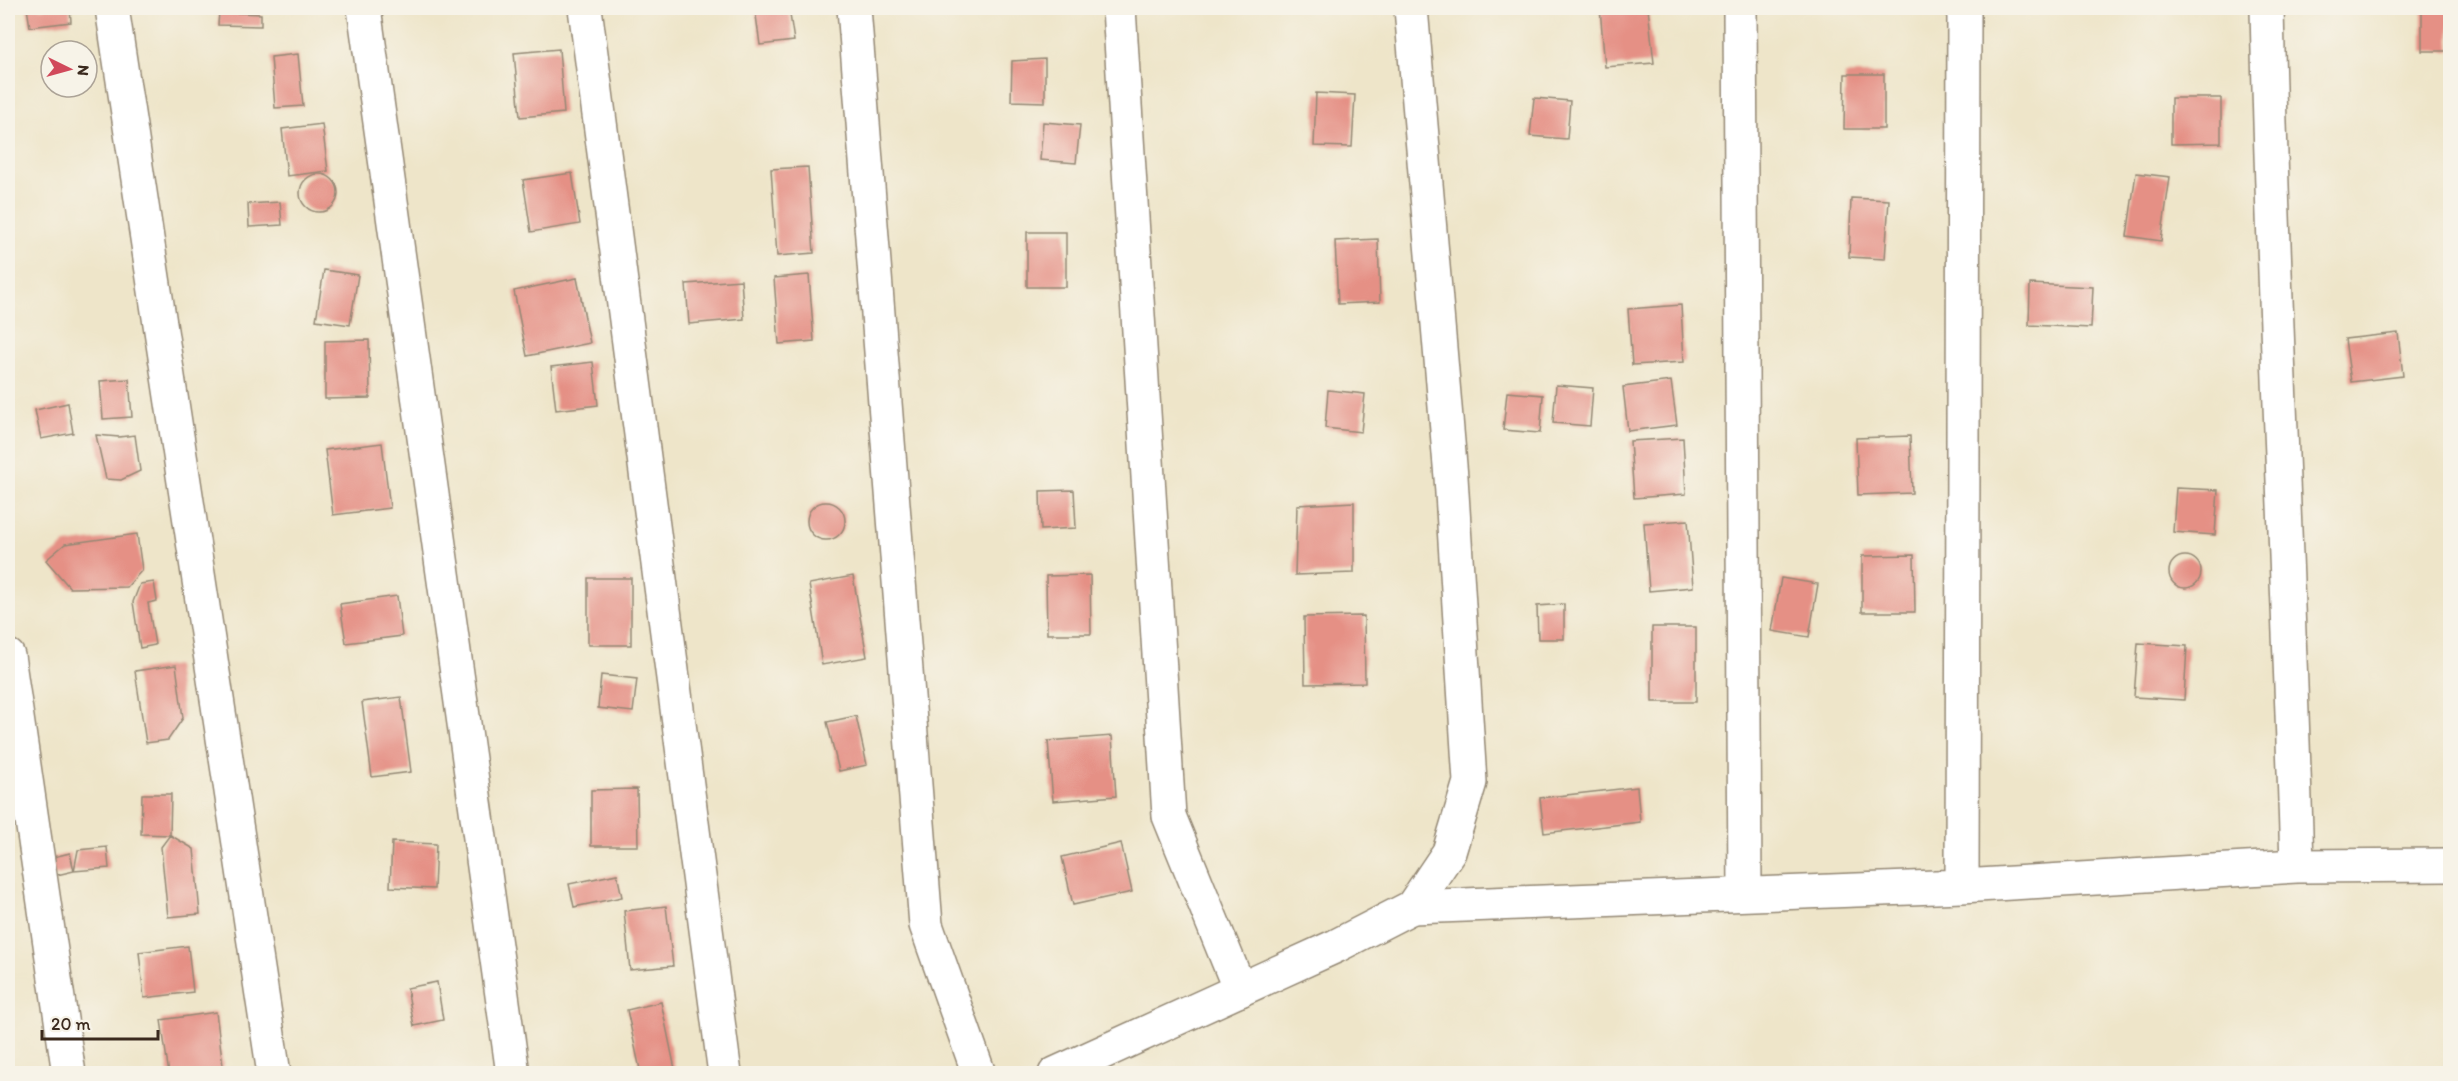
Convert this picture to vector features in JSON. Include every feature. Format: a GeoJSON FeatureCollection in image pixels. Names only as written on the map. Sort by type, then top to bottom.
{"type":"FeatureCollection","features":[{"type":"Feature","properties":{"kind":"street"},"geometry":{"type":"LineString","coordinates":[[112,8],[274,1074]]}},
{"type":"Feature","properties":{"kind":"street"},"geometry":{"type":"LineString","coordinates":[[364,8],[513,1074]]}},
{"type":"Feature","properties":{"kind":"street"},"geometry":{"type":"LineString","coordinates":[[585,8],[725,1074]]}},
{"type":"Feature","properties":{"kind":"street"},"geometry":{"type":"LineString","coordinates":[[854,8],[926,925],[979,1074]]}},
{"type":"Feature","properties":{"kind":"street"},"geometry":{"type":"LineString","coordinates":[[1119,8],[1169,816],[1240,990]]}},
{"type":"Feature","properties":{"kind":"street"},"geometry":{"type":"LineString","coordinates":[[1411,8],[1451,477],[1470,782],[1449,852],[1412,907]]}},
{"type":"Feature","properties":{"kind":"street"},"geometry":{"type":"LineString","coordinates":[[1740,8],[1745,894]]}},
{"type":"Feature","properties":{"kind":"street"},"geometry":{"type":"LineString","coordinates":[[1962,886],[1964,8]]}},
{"type":"Feature","properties":{"kind":"street"},"geometry":{"type":"LineString","coordinates":[[2267,8],[2270,155],[2291,655],[2297,866]]}},
{"type":"Feature","properties":{"kind":"street"},"geometry":{"type":"LineString","coordinates":[[8,656],[69,1074]]}},
{"type":"Feature","properties":{"kind":"street"},"geometry":{"type":"LineString","coordinates":[[1055,1074],[1336,946],[1412,907],[1962,886],[2297,866],[2451,865]]}},
{"type":"Feature","properties":{"kind":"building"},"geometry":{"type":"Polygon","coordinates":[[[27,8],[70,8],[71,22],[30,27],[27,8]]]}},
{"type":"Feature","properties":{"kind":"building"},"geometry":{"type":"Polygon","coordinates":[[[755,8],[789,8],[794,41],[760,45],[755,8]]]}},
{"type":"Feature","properties":{"kind":"building"},"geometry":{"type":"Polygon","coordinates":[[[1600,8],[1648,8],[1654,63],[1605,67],[1600,8]]]}},
{"type":"Feature","properties":{"kind":"building"},"geometry":{"type":"Polygon","coordinates":[[[1850,8],[1892,8],[1892,9],[1850,13],[1850,8]]]}},
{"type":"Feature","properties":{"kind":"building"},"geometry":{"type":"Polygon","coordinates":[[[2450,10],[2450,51],[2422,51],[2422,11],[2450,10]]]}},
{"type":"Feature","properties":{"kind":"building"},"geometry":{"type":"Polygon","coordinates":[[[219,12],[261,14],[261,26],[218,25],[219,12]]]}},
{"type":"Feature","properties":{"kind":"building"},"geometry":{"type":"Polygon","coordinates":[[[559,49],[564,113],[520,117],[514,53],[559,49]]]}},
{"type":"Feature","properties":{"kind":"building"},"geometry":{"type":"Polygon","coordinates":[[[298,54],[303,106],[275,108],[271,57],[298,54]]]}},
{"type":"Feature","properties":{"kind":"building"},"geometry":{"type":"Polygon","coordinates":[[[1045,59],[1045,102],[1011,101],[1012,61],[1045,59]]]}},
{"type":"Feature","properties":{"kind":"building"},"geometry":{"type":"Polygon","coordinates":[[[1845,74],[1884,74],[1884,129],[1844,129],[1845,74]]]}},
{"type":"Feature","properties":{"kind":"building"},"geometry":{"type":"Polygon","coordinates":[[[1316,93],[1355,95],[1352,147],[1314,146],[1316,93]]]}},
{"type":"Feature","properties":{"kind":"building"},"geometry":{"type":"Polygon","coordinates":[[[1534,98],[1570,101],[1567,139],[1530,136],[1534,98]]]}},
{"type":"Feature","properties":{"kind":"building"},"geometry":{"type":"Polygon","coordinates":[[[2171,98],[2221,98],[2221,143],[2171,144],[2171,98]]]}},
{"type":"Feature","properties":{"kind":"building"},"geometry":{"type":"Polygon","coordinates":[[[1043,122],[1080,125],[1076,163],[1040,160],[1043,122]]]}},
{"type":"Feature","properties":{"kind":"building"},"geometry":{"type":"Polygon","coordinates":[[[322,124],[328,171],[287,176],[282,129],[322,124]]]}},
{"type":"Feature","properties":{"kind":"building"},"geometry":{"type":"Polygon","coordinates":[[[808,167],[814,253],[777,256],[771,169],[808,167]]]}},
{"type":"Feature","properties":{"kind":"building"},"geometry":{"type":"Polygon","coordinates":[[[572,173],[580,224],[531,232],[523,180],[572,173]]]}},
{"type":"Feature","properties":{"kind":"building"},"geometry":{"type":"Polygon","coordinates":[[[2136,173],[2170,177],[2161,241],[2127,236],[2136,173]]]}},
{"type":"Feature","properties":{"kind":"building"},"geometry":{"type":"Polygon","coordinates":[[[319,174],[332,180],[338,193],[332,206],[319,212],[306,206],[300,193],[306,180],[319,174]]]}},
{"type":"Feature","properties":{"kind":"building"},"geometry":{"type":"Polygon","coordinates":[[[1851,198],[1889,200],[1885,259],[1849,257],[1851,198]]]}},
{"type":"Feature","properties":{"kind":"building"},"geometry":{"type":"Polygon","coordinates":[[[280,202],[282,225],[249,227],[248,204],[280,202]]]}},
{"type":"Feature","properties":{"kind":"building"},"geometry":{"type":"Polygon","coordinates":[[[1027,232],[1066,232],[1066,287],[1027,287],[1027,232]]]}},
{"type":"Feature","properties":{"kind":"building"},"geometry":{"type":"Polygon","coordinates":[[[1378,239],[1380,302],[1338,304],[1335,241],[1378,239]]]}},
{"type":"Feature","properties":{"kind":"building"},"geometry":{"type":"Polygon","coordinates":[[[324,270],[358,275],[350,325],[316,320],[324,270]]]}},
{"type":"Feature","properties":{"kind":"building"},"geometry":{"type":"Polygon","coordinates":[[[809,275],[814,341],[779,344],[774,278],[809,275]]]}},
{"type":"Feature","properties":{"kind":"building"},"geometry":{"type":"Polygon","coordinates":[[[577,278],[590,343],[527,356],[514,291],[577,278]]]}},
{"type":"Feature","properties":{"kind":"building"},"geometry":{"type":"Polygon","coordinates":[[[741,280],[744,319],[689,324],[686,284],[741,280]]]}},
{"type":"Feature","properties":{"kind":"building"},"geometry":{"type":"Polygon","coordinates":[[[2030,284],[2093,287],[2091,328],[2029,325],[2030,284]]]}},
{"type":"Feature","properties":{"kind":"building"},"geometry":{"type":"Polygon","coordinates":[[[1681,305],[1684,362],[1632,365],[1628,309],[1681,305]]]}},
{"type":"Feature","properties":{"kind":"building"},"geometry":{"type":"Polygon","coordinates":[[[2398,333],[2403,376],[2351,382],[2345,339],[2398,333]]]}},
{"type":"Feature","properties":{"kind":"building"},"geometry":{"type":"Polygon","coordinates":[[[369,340],[370,398],[325,399],[325,341],[369,340]]]}},
{"type":"Feature","properties":{"kind":"building"},"geometry":{"type":"Polygon","coordinates":[[[593,362],[598,405],[556,410],[551,367],[593,362]]]}},
{"type":"Feature","properties":{"kind":"building"},"geometry":{"type":"Polygon","coordinates":[[[129,379],[132,417],[103,419],[100,381],[129,379]]]}},
{"type":"Feature","properties":{"kind":"building"},"geometry":{"type":"Polygon","coordinates":[[[1671,381],[1677,425],[1628,431],[1623,387],[1671,381]]]}},
{"type":"Feature","properties":{"kind":"building"},"geometry":{"type":"Polygon","coordinates":[[[1556,385],[1593,388],[1590,426],[1553,423],[1556,385]]]}},
{"type":"Feature","properties":{"kind":"building"},"geometry":{"type":"Polygon","coordinates":[[[1328,390],[1365,394],[1361,432],[1325,428],[1328,390]]]}},
{"type":"Feature","properties":{"kind":"building"},"geometry":{"type":"Polygon","coordinates":[[[1507,392],[1543,395],[1540,433],[1503,430],[1507,392]]]}},
{"type":"Feature","properties":{"kind":"building"},"geometry":{"type":"Polygon","coordinates":[[[68,403],[73,433],[41,439],[35,410],[68,403]]]}},
{"type":"Feature","properties":{"kind":"building"},"geometry":{"type":"Polygon","coordinates":[[[96,435],[119,437],[135,435],[140,471],[121,480],[106,479],[96,435]]]}},
{"type":"Feature","properties":{"kind":"building"},"geometry":{"type":"Polygon","coordinates":[[[1910,436],[1912,493],[1858,495],[1856,438],[1910,436]]]}},
{"type":"Feature","properties":{"kind":"building"},"geometry":{"type":"Polygon","coordinates":[[[1683,438],[1686,494],[1634,498],[1630,441],[1683,438]]]}},
{"type":"Feature","properties":{"kind":"building"},"geometry":{"type":"Polygon","coordinates":[[[382,443],[390,508],[333,515],[325,450],[382,443]]]}},
{"type":"Feature","properties":{"kind":"building"},"geometry":{"type":"Polygon","coordinates":[[[2176,488],[2218,490],[2215,535],[2173,532],[2176,488]]]}},
{"type":"Feature","properties":{"kind":"building"},"geometry":{"type":"Polygon","coordinates":[[[1074,490],[1076,528],[1041,530],[1040,491],[1074,490]]]}},
{"type":"Feature","properties":{"kind":"building"},"geometry":{"type":"Polygon","coordinates":[[[826,502],[840,507],[845,521],[840,535],[826,540],[812,535],[807,521],[812,507],[826,502]]]}},
{"type":"Feature","properties":{"kind":"building"},"geometry":{"type":"Polygon","coordinates":[[[1354,502],[1354,573],[1295,575],[1297,505],[1354,502]]]}},
{"type":"Feature","properties":{"kind":"building"},"geometry":{"type":"Polygon","coordinates":[[[1688,520],[1693,587],[1649,591],[1644,523],[1688,520]]]}},
{"type":"Feature","properties":{"kind":"building"},"geometry":{"type":"Polygon","coordinates":[[[137,534],[142,570],[127,587],[70,588],[46,560],[65,544],[137,534]]]}},
{"type":"Feature","properties":{"kind":"building"},"geometry":{"type":"Polygon","coordinates":[[[1914,555],[1915,612],[1862,612],[1862,556],[1914,555]]]}},
{"type":"Feature","properties":{"kind":"building"},"geometry":{"type":"Polygon","coordinates":[[[2185,556],[2196,561],[2201,572],[2196,583],[2185,588],[2174,583],[2169,572],[2174,561],[2185,556]]]}},
{"type":"Feature","properties":{"kind":"building"},"geometry":{"type":"Polygon","coordinates":[[[1090,575],[1091,634],[1047,634],[1046,576],[1090,575]]]}},
{"type":"Feature","properties":{"kind":"building"},"geometry":{"type":"Polygon","coordinates":[[[853,576],[867,657],[822,665],[809,584],[853,576]]]}},
{"type":"Feature","properties":{"kind":"building"},"geometry":{"type":"Polygon","coordinates":[[[588,578],[631,578],[631,645],[588,645],[588,578]]]}},
{"type":"Feature","properties":{"kind":"building"},"geometry":{"type":"Polygon","coordinates":[[[1781,578],[1818,584],[1809,637],[1772,631],[1781,578]]]}},
{"type":"Feature","properties":{"kind":"building"},"geometry":{"type":"Polygon","coordinates":[[[154,582],[157,601],[148,603],[155,645],[140,648],[133,602],[140,584],[154,582]]]}},
{"type":"Feature","properties":{"kind":"building"},"geometry":{"type":"Polygon","coordinates":[[[397,596],[402,636],[346,643],[340,604],[397,596]]]}},
{"type":"Feature","properties":{"kind":"building"},"geometry":{"type":"Polygon","coordinates":[[[1564,604],[1564,639],[1538,639],[1537,606],[1564,604]]]}},
{"type":"Feature","properties":{"kind":"building"},"geometry":{"type":"Polygon","coordinates":[[[1364,616],[1365,683],[1305,684],[1304,617],[1364,616]]]}},
{"type":"Feature","properties":{"kind":"building"},"geometry":{"type":"Polygon","coordinates":[[[1652,627],[1696,627],[1696,702],[1652,702],[1652,627]]]}},
{"type":"Feature","properties":{"kind":"building"},"geometry":{"type":"Polygon","coordinates":[[[2138,643],[2187,646],[2184,700],[2134,697],[2138,643]]]}},
{"type":"Feature","properties":{"kind":"building"},"geometry":{"type":"Polygon","coordinates":[[[176,665],[183,718],[168,740],[146,743],[135,671],[176,665]]]}},
{"type":"Feature","properties":{"kind":"building"},"geometry":{"type":"Polygon","coordinates":[[[601,675],[637,679],[633,712],[598,708],[601,675]]]}},
{"type":"Feature","properties":{"kind":"building"},"geometry":{"type":"Polygon","coordinates":[[[401,697],[411,772],[372,777],[362,702],[401,697]]]}},
{"type":"Feature","properties":{"kind":"building"},"geometry":{"type":"Polygon","coordinates":[[[856,716],[867,765],[839,771],[827,722],[856,716]]]}},
{"type":"Feature","properties":{"kind":"building"},"geometry":{"type":"Polygon","coordinates":[[[1112,736],[1116,796],[1053,801],[1048,741],[1112,736]]]}},
{"type":"Feature","properties":{"kind":"building"},"geometry":{"type":"Polygon","coordinates":[[[1637,787],[1640,822],[1544,833],[1540,798],[1637,787]]]}},
{"type":"Feature","properties":{"kind":"building"},"geometry":{"type":"Polygon","coordinates":[[[637,789],[638,846],[591,846],[591,790],[637,789]]]}},
{"type":"Feature","properties":{"kind":"building"},"geometry":{"type":"Polygon","coordinates":[[[142,794],[171,794],[170,835],[141,834],[142,794]]]}},
{"type":"Feature","properties":{"kind":"building"},"geometry":{"type":"Polygon","coordinates":[[[170,835],[194,849],[200,914],[168,917],[161,847],[170,835]]]}},
{"type":"Feature","properties":{"kind":"building"},"geometry":{"type":"Polygon","coordinates":[[[392,842],[436,844],[434,889],[390,887],[392,842]]]}},
{"type":"Feature","properties":{"kind":"building"},"geometry":{"type":"Polygon","coordinates":[[[1121,843],[1132,892],[1073,905],[1062,857],[1121,843]]]}},
{"type":"Feature","properties":{"kind":"building"},"geometry":{"type":"Polygon","coordinates":[[[107,847],[109,868],[74,871],[78,850],[107,847]]]}},
{"type":"Feature","properties":{"kind":"building"},"geometry":{"type":"Polygon","coordinates":[[[70,853],[74,871],[44,878],[41,860],[70,853]]]}},
{"type":"Feature","properties":{"kind":"building"},"geometry":{"type":"Polygon","coordinates":[[[617,874],[622,897],[574,907],[569,884],[617,874]]]}},
{"type":"Feature","properties":{"kind":"building"},"geometry":{"type":"Polygon","coordinates":[[[666,906],[673,966],[630,970],[624,911],[666,906]]]}},
{"type":"Feature","properties":{"kind":"building"},"geometry":{"type":"Polygon","coordinates":[[[188,946],[193,992],[144,998],[139,952],[188,946]]]}},
{"type":"Feature","properties":{"kind":"building"},"geometry":{"type":"Polygon","coordinates":[[[437,982],[443,1020],[414,1026],[407,988],[437,982]]]}},
{"type":"Feature","properties":{"kind":"building"},"geometry":{"type":"Polygon","coordinates":[[[661,1002],[676,1074],[641,1074],[627,1010],[661,1002]]]}},
{"type":"Feature","properties":{"kind":"building"},"geometry":{"type":"Polygon","coordinates":[[[216,1012],[224,1074],[169,1074],[161,1020],[216,1012]]]}}]}
